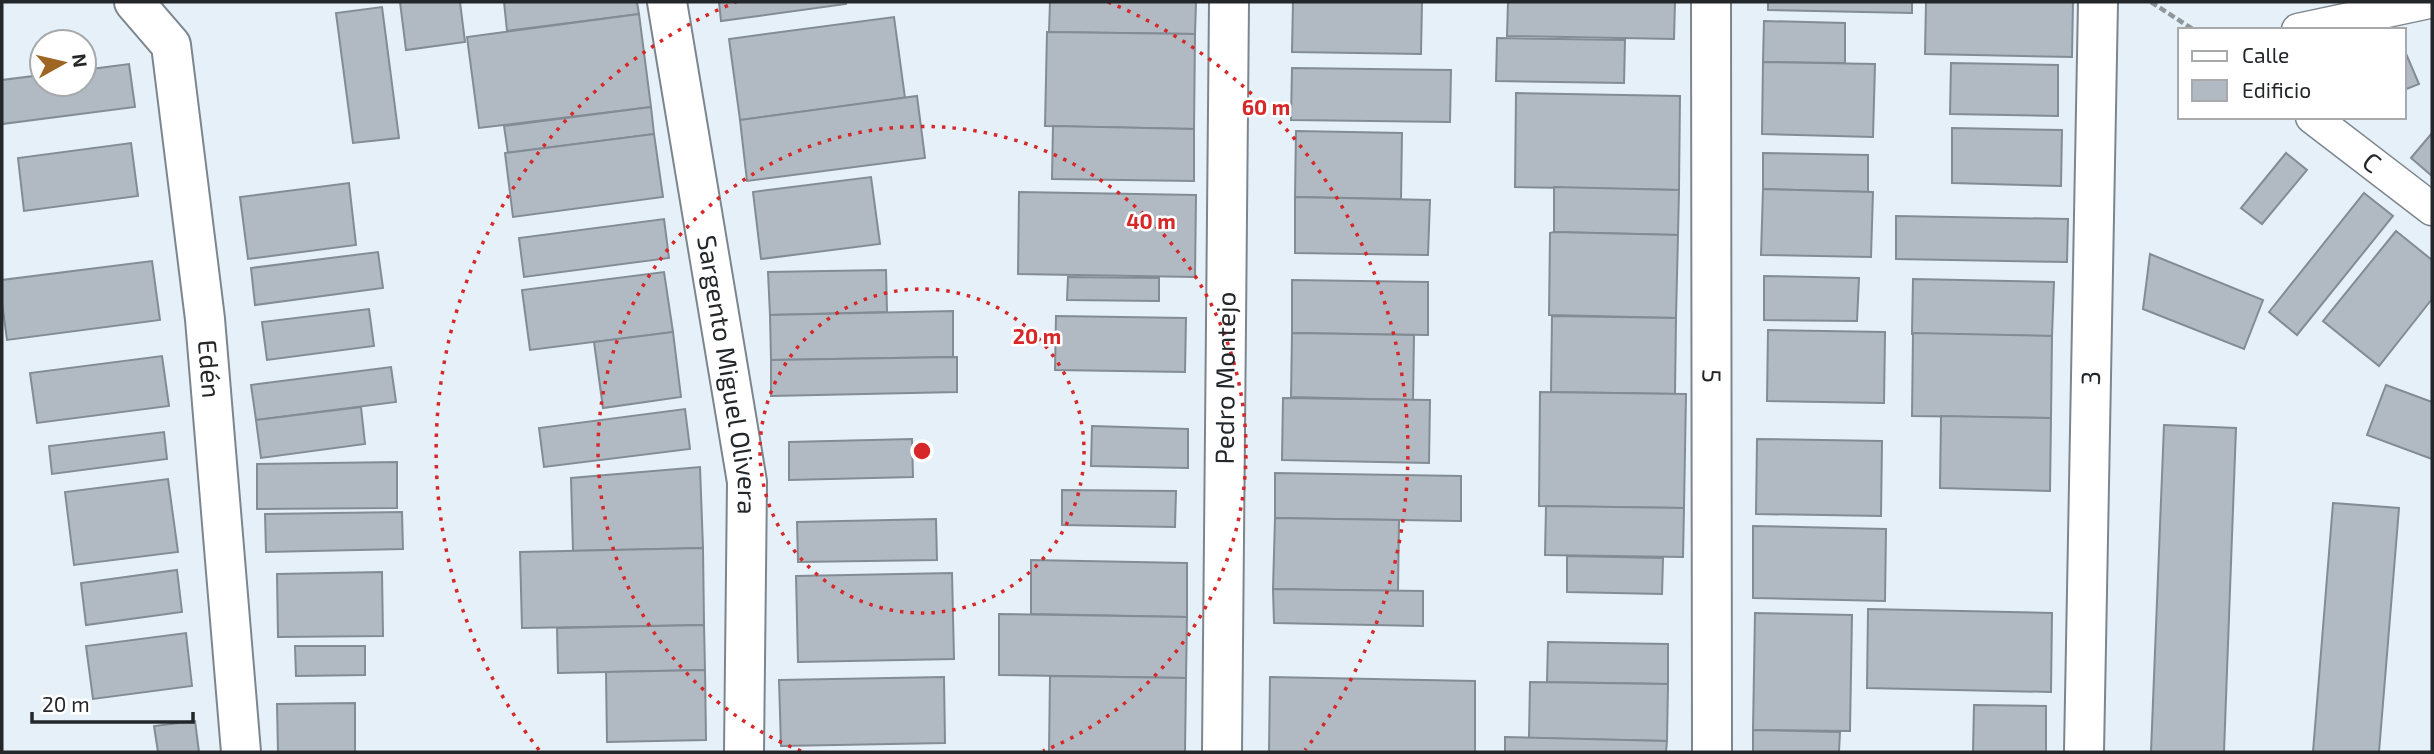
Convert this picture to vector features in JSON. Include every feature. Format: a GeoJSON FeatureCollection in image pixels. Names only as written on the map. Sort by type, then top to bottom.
{"type":"FeatureCollection","features":[{"type":"Feature","properties":{"kind":"street","name":"Edén"},"geometry":{"type":"LineString","coordinates":[[134,2],[171,45],[205,318],[241,752]]}},
{"type":"Feature","properties":{"kind":"street","name":"Sargento Miguel Olivera"},"geometry":{"type":"LineString","coordinates":[[667,2],[747,482],[744,752]]}},
{"type":"Feature","properties":{"kind":"street","name":"Pedro Montejo"},"geometry":{"type":"LineString","coordinates":[[1223,752],[1229,2]]}},
{"type":"Feature","properties":{"kind":"street","name":"5"},"geometry":{"type":"LineString","coordinates":[[1711,2],[1712,752]]}},
{"type":"Feature","properties":{"kind":"street","name":"3"},"geometry":{"type":"LineString","coordinates":[[2084,752],[2098,2]]}},
{"type":"Feature","properties":{"kind":"lane"},"geometry":{"type":"LineString","coordinates":[[2307,28],[2429,2]]}},
{"type":"Feature","properties":{"kind":"lane","name":"C"},"geometry":{"type":"LineString","coordinates":[[2315,119],[2432,209]]}},
{"type":"Feature","properties":{"kind":"path"},"geometry":{"type":"LineString","coordinates":[[2151,2],[2191,28]]}},
{"type":"Feature","properties":{"kind":"building"},"geometry":{"type":"Polygon","coordinates":[[[400,2],[460,2],[465,42],[406,50],[400,2]]]}},
{"type":"Feature","properties":{"kind":"building"},"geometry":{"type":"Polygon","coordinates":[[[504,2],[637,2],[639,14],[507,31],[504,2]]]}},
{"type":"Feature","properties":{"kind":"building"},"geometry":{"type":"Polygon","coordinates":[[[719,2],[846,2],[846,4],[721,21],[719,2]]]}},
{"type":"Feature","properties":{"kind":"building"},"geometry":{"type":"Polygon","coordinates":[[[1050,2],[1196,2],[1195,34],[1049,32],[1050,2]]]}},
{"type":"Feature","properties":{"kind":"building"},"geometry":{"type":"Polygon","coordinates":[[[1293,2],[1422,2],[1421,54],[1292,52],[1293,2]]]}},
{"type":"Feature","properties":{"kind":"building"},"geometry":{"type":"Polygon","coordinates":[[[1508,2],[1675,2],[1674,39],[1507,36],[1508,2]]]}},
{"type":"Feature","properties":{"kind":"building"},"geometry":{"type":"Polygon","coordinates":[[[1768,2],[1912,2],[1912,13],[1768,10],[1768,2]]]}},
{"type":"Feature","properties":{"kind":"building"},"geometry":{"type":"Polygon","coordinates":[[[1926,2],[2073,2],[2072,57],[1925,54],[1926,2]]]}},
{"type":"Feature","properties":{"kind":"building"},"geometry":{"type":"Polygon","coordinates":[[[382,7],[399,138],[353,143],[336,13],[382,7]]]}},
{"type":"Feature","properties":{"kind":"building"},"geometry":{"type":"Polygon","coordinates":[[[639,14],[651,107],[479,128],[467,37],[639,14]]]}},
{"type":"Feature","properties":{"kind":"building"},"geometry":{"type":"Polygon","coordinates":[[[894,17],[905,98],[740,120],[729,39],[894,17]]]}},
{"type":"Feature","properties":{"kind":"building"},"geometry":{"type":"Polygon","coordinates":[[[1764,21],[1845,23],[1845,63],[1763,62],[1764,21]]]}},
{"type":"Feature","properties":{"kind":"building"},"geometry":{"type":"Polygon","coordinates":[[[1047,32],[1195,34],[1194,129],[1045,126],[1047,32]]]}},
{"type":"Feature","properties":{"kind":"building"},"geometry":{"type":"Polygon","coordinates":[[[1497,38],[1625,40],[1624,83],[1496,81],[1497,38]]]}},
{"type":"Feature","properties":{"kind":"building"},"geometry":{"type":"Polygon","coordinates":[[[2406,54],[2419,84],[2406,89],[2406,54]]]}},
{"type":"Feature","properties":{"kind":"building"},"geometry":{"type":"Polygon","coordinates":[[[1763,62],[1875,64],[1873,137],[1762,134],[1763,62]]]}},
{"type":"Feature","properties":{"kind":"building"},"geometry":{"type":"Polygon","coordinates":[[[1951,63],[2058,65],[2058,116],[1950,114],[1951,63]]]}},
{"type":"Feature","properties":{"kind":"building"},"geometry":{"type":"Polygon","coordinates":[[[129,64],[135,107],[2,124],[2,80],[28,77],[28,98],[98,98],[98,68],[129,64]]]}},
{"type":"Feature","properties":{"kind":"building"},"geometry":{"type":"Polygon","coordinates":[[[1292,68],[1451,70],[1450,122],[1291,120],[1292,68]]]}},
{"type":"Feature","properties":{"kind":"building"},"geometry":{"type":"Polygon","coordinates":[[[1516,93],[1680,96],[1679,190],[1515,187],[1516,93]]]}},
{"type":"Feature","properties":{"kind":"building"},"geometry":{"type":"Polygon","coordinates":[[[917,96],[925,158],[747,181],[740,120],[917,96]]]}},
{"type":"Feature","properties":{"kind":"building"},"geometry":{"type":"Polygon","coordinates":[[[651,107],[654,134],[508,153],[504,126],[651,107]]]}},
{"type":"Feature","properties":{"kind":"building"},"geometry":{"type":"Polygon","coordinates":[[[1053,126],[1194,129],[1194,181],[1052,179],[1053,126]]]}},
{"type":"Feature","properties":{"kind":"building"},"geometry":{"type":"Polygon","coordinates":[[[1952,128],[2062,130],[2061,186],[1952,183],[1952,128]]]}},
{"type":"Feature","properties":{"kind":"building"},"geometry":{"type":"Polygon","coordinates":[[[1296,131],[1402,133],[1401,199],[1295,197],[1296,131]]]}},
{"type":"Feature","properties":{"kind":"building"},"geometry":{"type":"Polygon","coordinates":[[[2432,133],[2432,176],[2411,158],[2432,133]]]}},
{"type":"Feature","properties":{"kind":"building"},"geometry":{"type":"Polygon","coordinates":[[[654,134],[663,197],[513,217],[505,153],[654,134]]]}},
{"type":"Feature","properties":{"kind":"building"},"geometry":{"type":"Polygon","coordinates":[[[131,143],[138,196],[24,211],[18,158],[131,143]]]}},
{"type":"Feature","properties":{"kind":"building"},"geometry":{"type":"Polygon","coordinates":[[[1763,153],[1868,155],[1868,192],[1763,189],[1763,153]]]}},
{"type":"Feature","properties":{"kind":"building"},"geometry":{"type":"Polygon","coordinates":[[[2286,153],[2307,170],[2262,224],[2241,208],[2286,153]]]}},
{"type":"Feature","properties":{"kind":"building"},"geometry":{"type":"Polygon","coordinates":[[[871,177],[880,244],[761,259],[753,192],[871,177]]]}},
{"type":"Feature","properties":{"kind":"building"},"geometry":{"type":"Polygon","coordinates":[[[349,183],[356,245],[248,259],[240,197],[349,183]]]}},
{"type":"Feature","properties":{"kind":"building"},"geometry":{"type":"Polygon","coordinates":[[[1554,187],[1679,190],[1678,235],[1554,232],[1554,187]]]}},
{"type":"Feature","properties":{"kind":"building"},"geometry":{"type":"Polygon","coordinates":[[[1763,189],[1873,192],[1871,257],[1761,255],[1763,189]]]}},
{"type":"Feature","properties":{"kind":"building"},"geometry":{"type":"Polygon","coordinates":[[[1019,192],[1196,195],[1195,277],[1018,274],[1019,192]]]}},
{"type":"Feature","properties":{"kind":"building"},"geometry":{"type":"Polygon","coordinates":[[[2364,193],[2393,216],[2297,335],[2269,312],[2364,193]]]}},
{"type":"Feature","properties":{"kind":"building"},"geometry":{"type":"Polygon","coordinates":[[[1295,197],[1430,200],[1428,255],[1295,253],[1295,197]]]}},
{"type":"Feature","properties":{"kind":"building"},"geometry":{"type":"Polygon","coordinates":[[[1896,216],[2068,219],[2067,262],[1896,259],[1896,216]]]}},
{"type":"Feature","properties":{"kind":"building"},"geometry":{"type":"Polygon","coordinates":[[[664,219],[669,258],[524,277],[519,238],[664,219]]]}},
{"type":"Feature","properties":{"kind":"building"},"geometry":{"type":"Polygon","coordinates":[[[2396,231],[2432,260],[2432,299],[2379,366],[2323,321],[2396,231]]]}},
{"type":"Feature","properties":{"kind":"building"},"geometry":{"type":"Polygon","coordinates":[[[1550,233],[1678,235],[1676,318],[1549,315],[1550,233]]]}},
{"type":"Feature","properties":{"kind":"building"},"geometry":{"type":"Polygon","coordinates":[[[378,252],[383,288],[255,305],[251,268],[378,252]]]}},
{"type":"Feature","properties":{"kind":"building"},"geometry":{"type":"Polygon","coordinates":[[[2150,254],[2263,300],[2244,349],[2143,309],[2150,254]]]}},
{"type":"Feature","properties":{"kind":"building"},"geometry":{"type":"Polygon","coordinates":[[[152,261],[160,320],[7,340],[2,280],[152,261]]]}},
{"type":"Feature","properties":{"kind":"building"},"geometry":{"type":"Polygon","coordinates":[[[886,270],[887,312],[770,315],[768,272],[886,270]]]}},
{"type":"Feature","properties":{"kind":"building"},"geometry":{"type":"Polygon","coordinates":[[[664,272],[673,332],[530,350],[522,290],[664,272]]]}},
{"type":"Feature","properties":{"kind":"building"},"geometry":{"type":"Polygon","coordinates":[[[1764,276],[1859,278],[1857,321],[1764,320],[1764,276]]]}},
{"type":"Feature","properties":{"kind":"building"},"geometry":{"type":"Polygon","coordinates":[[[1068,277],[1159,278],[1159,301],[1067,300],[1068,277]]]}},
{"type":"Feature","properties":{"kind":"building"},"geometry":{"type":"Polygon","coordinates":[[[1913,279],[2054,282],[2052,336],[1912,334],[1913,279]]]}},
{"type":"Feature","properties":{"kind":"building"},"geometry":{"type":"Polygon","coordinates":[[[1292,280],[1428,282],[1428,335],[1292,333],[1292,280]]]}},
{"type":"Feature","properties":{"kind":"building"},"geometry":{"type":"Polygon","coordinates":[[[369,309],[374,346],[267,360],[262,322],[369,309]]]}},
{"type":"Feature","properties":{"kind":"building"},"geometry":{"type":"Polygon","coordinates":[[[953,311],[953,357],[771,360],[770,315],[953,311]]]}},
{"type":"Feature","properties":{"kind":"building"},"geometry":{"type":"Polygon","coordinates":[[[1056,316],[1186,318],[1185,372],[1055,370],[1056,316]]]}},
{"type":"Feature","properties":{"kind":"building"},"geometry":{"type":"Polygon","coordinates":[[[1552,316],[1676,318],[1675,394],[1551,392],[1552,316]]]}},
{"type":"Feature","properties":{"kind":"building"},"geometry":{"type":"Polygon","coordinates":[[[1768,330],[1885,332],[1884,403],[1767,401],[1768,330]]]}},
{"type":"Feature","properties":{"kind":"building"},"geometry":{"type":"Polygon","coordinates":[[[673,332],[681,397],[603,408],[594,342],[673,332]]]}},
{"type":"Feature","properties":{"kind":"building"},"geometry":{"type":"Polygon","coordinates":[[[1292,333],[1414,335],[1413,400],[1291,397],[1292,333]]]}},
{"type":"Feature","properties":{"kind":"building"},"geometry":{"type":"Polygon","coordinates":[[[1913,333],[2052,336],[2051,418],[1912,416],[1913,333]]]}},
{"type":"Feature","properties":{"kind":"building"},"geometry":{"type":"Polygon","coordinates":[[[162,356],[169,406],[37,423],[30,373],[162,356]]]}},
{"type":"Feature","properties":{"kind":"building"},"geometry":{"type":"Polygon","coordinates":[[[957,357],[957,392],[771,396],[771,360],[957,357]]]}},
{"type":"Feature","properties":{"kind":"building"},"geometry":{"type":"Polygon","coordinates":[[[391,367],[396,402],[256,420],[251,385],[391,367]]]}},
{"type":"Feature","properties":{"kind":"building"},"geometry":{"type":"Polygon","coordinates":[[[2386,385],[2432,402],[2432,459],[2367,435],[2386,385]]]}},
{"type":"Feature","properties":{"kind":"building"},"geometry":{"type":"Polygon","coordinates":[[[1540,392],[1686,394],[1684,508],[1539,506],[1540,392]]]}},
{"type":"Feature","properties":{"kind":"building"},"geometry":{"type":"Polygon","coordinates":[[[1283,398],[1430,400],[1429,463],[1282,460],[1283,398]]]}},
{"type":"Feature","properties":{"kind":"building"},"geometry":{"type":"Polygon","coordinates":[[[361,407],[365,444],[261,458],[256,420],[361,407]]]}},
{"type":"Feature","properties":{"kind":"building"},"geometry":{"type":"Polygon","coordinates":[[[685,409],[690,449],[544,467],[539,428],[685,409]]]}},
{"type":"Feature","properties":{"kind":"building"},"geometry":{"type":"Polygon","coordinates":[[[1941,416],[2051,418],[2050,491],[1940,488],[1941,416]]]}},
{"type":"Feature","properties":{"kind":"building"},"geometry":{"type":"Polygon","coordinates":[[[2164,425],[2236,428],[2224,752],[2151,752],[2164,425]]]}},
{"type":"Feature","properties":{"kind":"building"},"geometry":{"type":"Polygon","coordinates":[[[1092,426],[1188,429],[1188,468],[1091,466],[1092,426]]]}},
{"type":"Feature","properties":{"kind":"building"},"geometry":{"type":"Polygon","coordinates":[[[164,432],[167,459],[52,474],[49,446],[164,432]]]}},
{"type":"Feature","properties":{"kind":"building"},"geometry":{"type":"Polygon","coordinates":[[[912,439],[913,477],[789,480],[789,442],[912,439]]]}},
{"type":"Feature","properties":{"kind":"building"},"geometry":{"type":"Polygon","coordinates":[[[1757,439],[1882,441],[1881,516],[1756,514],[1757,439]]]}},
{"type":"Feature","properties":{"kind":"building"},"geometry":{"type":"Polygon","coordinates":[[[397,462],[397,508],[257,509],[257,464],[397,462]]]}},
{"type":"Feature","properties":{"kind":"building"},"geometry":{"type":"Polygon","coordinates":[[[700,467],[703,548],[573,551],[571,478],[700,467]]]}},
{"type":"Feature","properties":{"kind":"building"},"geometry":{"type":"Polygon","coordinates":[[[1275,473],[1461,476],[1461,521],[1275,518],[1275,473]]]}},
{"type":"Feature","properties":{"kind":"building"},"geometry":{"type":"Polygon","coordinates":[[[168,479],[178,552],[74,565],[65,492],[168,479]]]}},
{"type":"Feature","properties":{"kind":"building"},"geometry":{"type":"Polygon","coordinates":[[[1062,490],[1176,491],[1175,527],[1062,525],[1062,490]]]}},
{"type":"Feature","properties":{"kind":"building"},"geometry":{"type":"Polygon","coordinates":[[[2333,503],[2399,508],[2379,752],[2313,752],[2333,503]]]}},
{"type":"Feature","properties":{"kind":"building"},"geometry":{"type":"Polygon","coordinates":[[[1546,506],[1684,508],[1683,557],[1545,555],[1546,506]]]}},
{"type":"Feature","properties":{"kind":"building"},"geometry":{"type":"Polygon","coordinates":[[[402,512],[403,549],[266,552],[265,514],[402,512]]]}},
{"type":"Feature","properties":{"kind":"building"},"geometry":{"type":"Polygon","coordinates":[[[1275,518],[1399,520],[1398,591],[1273,589],[1275,518]]]}},
{"type":"Feature","properties":{"kind":"building"},"geometry":{"type":"Polygon","coordinates":[[[936,519],[937,560],[798,562],[797,522],[936,519]]]}},
{"type":"Feature","properties":{"kind":"building"},"geometry":{"type":"Polygon","coordinates":[[[1753,526],[1886,529],[1885,601],[1753,598],[1753,526]]]}},
{"type":"Feature","properties":{"kind":"building"},"geometry":{"type":"Polygon","coordinates":[[[703,548],[704,625],[522,628],[520,552],[703,548]]]}},
{"type":"Feature","properties":{"kind":"building"},"geometry":{"type":"Polygon","coordinates":[[[1567,556],[1663,558],[1662,594],[1567,592],[1567,556]]]}},
{"type":"Feature","properties":{"kind":"building"},"geometry":{"type":"Polygon","coordinates":[[[1031,560],[1187,563],[1187,617],[1031,614],[1031,560]]]}},
{"type":"Feature","properties":{"kind":"building"},"geometry":{"type":"Polygon","coordinates":[[[177,570],[182,612],[86,625],[81,583],[177,570]]]}},
{"type":"Feature","properties":{"kind":"building"},"geometry":{"type":"Polygon","coordinates":[[[382,572],[383,636],[278,637],[277,574],[382,572]]]}},
{"type":"Feature","properties":{"kind":"building"},"geometry":{"type":"Polygon","coordinates":[[[952,573],[954,659],[798,662],[796,576],[952,573]]]}},
{"type":"Feature","properties":{"kind":"building"},"geometry":{"type":"Polygon","coordinates":[[[1273,589],[1423,591],[1423,626],[1274,623],[1273,589]]]}},
{"type":"Feature","properties":{"kind":"building"},"geometry":{"type":"Polygon","coordinates":[[[1868,609],[2052,613],[2051,692],[1867,688],[1868,609]]]}},
{"type":"Feature","properties":{"kind":"building"},"geometry":{"type":"Polygon","coordinates":[[[1755,613],[1852,615],[1850,731],[1753,730],[1755,613]]]}},
{"type":"Feature","properties":{"kind":"building"},"geometry":{"type":"Polygon","coordinates":[[[999,614],[1187,617],[1186,678],[999,675],[999,614]]]}},
{"type":"Feature","properties":{"kind":"building"},"geometry":{"type":"Polygon","coordinates":[[[704,625],[705,670],[558,673],[557,628],[704,625]]]}},
{"type":"Feature","properties":{"kind":"building"},"geometry":{"type":"Polygon","coordinates":[[[186,633],[192,686],[93,699],[86,646],[186,633]]]}},
{"type":"Feature","properties":{"kind":"building"},"geometry":{"type":"Polygon","coordinates":[[[1548,642],[1668,644],[1668,684],[1547,682],[1548,642]]]}},
{"type":"Feature","properties":{"kind":"building"},"geometry":{"type":"Polygon","coordinates":[[[295,646],[365,646],[365,675],[296,676],[295,646]]]}},
{"type":"Feature","properties":{"kind":"building"},"geometry":{"type":"Polygon","coordinates":[[[705,670],[706,740],[607,742],[606,672],[705,670]]]}},
{"type":"Feature","properties":{"kind":"building"},"geometry":{"type":"Polygon","coordinates":[[[1050,676],[1186,678],[1185,752],[1049,752],[1050,676]]]}},
{"type":"Feature","properties":{"kind":"building"},"geometry":{"type":"Polygon","coordinates":[[[944,677],[945,743],[781,746],[779,680],[944,677]]]}},
{"type":"Feature","properties":{"kind":"building"},"geometry":{"type":"Polygon","coordinates":[[[1270,677],[1475,681],[1475,752],[1269,752],[1270,677]]]}},
{"type":"Feature","properties":{"kind":"building"},"geometry":{"type":"Polygon","coordinates":[[[1530,682],[1668,684],[1667,741],[1529,738],[1530,682]]]}},
{"type":"Feature","properties":{"kind":"building"},"geometry":{"type":"Polygon","coordinates":[[[355,703],[355,752],[278,752],[277,704],[355,703]]]}},
{"type":"Feature","properties":{"kind":"building"},"geometry":{"type":"Polygon","coordinates":[[[1974,705],[2046,706],[2046,752],[1973,752],[1974,705]]]}},
{"type":"Feature","properties":{"kind":"building"},"geometry":{"type":"Polygon","coordinates":[[[195,721],[199,752],[158,752],[154,726],[195,721]]]}},
{"type":"Feature","properties":{"kind":"building"},"geometry":{"type":"Polygon","coordinates":[[[1753,730],[1840,732],[1839,752],[1753,752],[1753,730]]]}},
{"type":"Feature","properties":{"kind":"building"},"geometry":{"type":"Polygon","coordinates":[[[1505,737],[1667,741],[1666,752],[1505,752],[1505,737]]]}}]}
